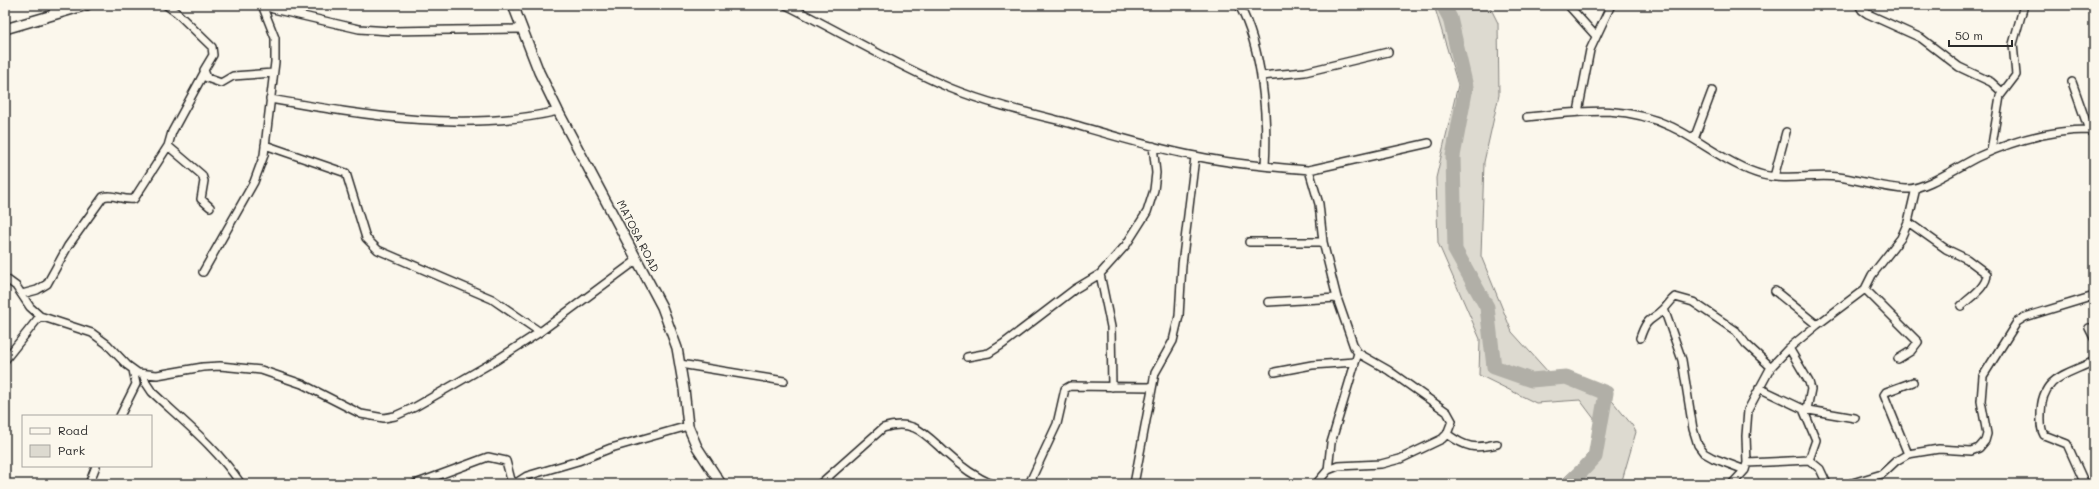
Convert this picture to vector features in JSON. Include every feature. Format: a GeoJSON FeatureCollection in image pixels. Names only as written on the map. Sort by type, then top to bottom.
{"type":"FeatureCollection","features":[{"type":"Feature","properties":{"kind":"street"},"geometry":{"type":"LineString","coordinates":[[53,15],[54,5]]}},
{"type":"Feature","properties":{"kind":"street"},"geometry":{"type":"LineString","coordinates":[[5,30],[87,5]]}},
{"type":"Feature","properties":{"kind":"street"},"geometry":{"type":"LineString","coordinates":[[22,294],[37,290],[47,284],[68,246],[102,197],[110,196],[129,200],[134,199],[168,146],[172,132],[213,55],[212,47],[177,13],[166,5]]}},
{"type":"Feature","properties":{"kind":"street"},"geometry":{"type":"LineString","coordinates":[[262,5],[280,11],[359,29],[390,31],[521,29]]}},
{"type":"Feature","properties":{"kind":"street"},"geometry":{"type":"LineString","coordinates":[[203,272],[254,182],[264,155],[273,73],[275,38],[262,5]]}},
{"type":"Feature","properties":{"kind":"street","name":"MATOSA ROAD"},"geometry":{"type":"LineString","coordinates":[[513,5],[538,72],[662,307],[677,348],[688,426],[697,447],[722,484]]}},
{"type":"Feature","properties":{"kind":"street"},"geometry":{"type":"LineString","coordinates":[[786,5],[838,30],[867,48],[898,64],[951,88],[999,106],[1195,156],[1265,166],[1309,170],[1429,143]]}},
{"type":"Feature","properties":{"kind":"street"},"geometry":{"type":"LineString","coordinates":[[1240,5],[1250,33],[1260,76],[1266,115],[1265,166]]}},
{"type":"Feature","properties":{"kind":"street"},"geometry":{"type":"LineString","coordinates":[[1568,5],[1595,35]]}},
{"type":"Feature","properties":{"kind":"street"},"geometry":{"type":"LineString","coordinates":[[1578,112],[1586,70],[1595,35],[1611,5]]}},
{"type":"Feature","properties":{"kind":"street"},"geometry":{"type":"LineString","coordinates":[[1859,5],[1862,10],[1868,14],[1921,38],[1959,67],[1991,82],[2002,92]]}},
{"type":"Feature","properties":{"kind":"street"},"geometry":{"type":"LineString","coordinates":[[1991,151],[2002,92],[2016,75],[2013,44],[2024,5]]}},
{"type":"Feature","properties":{"kind":"street"},"geometry":{"type":"LineString","coordinates":[[1260,76],[1305,72],[1388,52]]}},
{"type":"Feature","properties":{"kind":"street"},"geometry":{"type":"LineString","coordinates":[[204,73],[207,78],[221,83],[233,76],[273,73]]}},
{"type":"Feature","properties":{"kind":"street"},"geometry":{"type":"LineString","coordinates":[[1527,117],[1604,110],[1632,112],[1672,127],[1727,158],[1762,175],[1774,177],[1837,177],[1887,188],[1908,190],[1916,188],[1991,151],[2034,137],[2092,131],[2072,82]]}},
{"type":"Feature","properties":{"kind":"street"},"geometry":{"type":"LineString","coordinates":[[1694,139],[1712,90]]}},
{"type":"Feature","properties":{"kind":"street"},"geometry":{"type":"LineString","coordinates":[[270,99],[356,114],[404,118],[492,121],[532,117],[558,111]]}},
{"type":"Feature","properties":{"kind":"street"},"geometry":{"type":"LineString","coordinates":[[1774,177],[1786,132]]}},
{"type":"Feature","properties":{"kind":"street"},"geometry":{"type":"LineString","coordinates":[[265,145],[346,173],[366,238],[378,250],[492,299],[540,332]]}},
{"type":"Feature","properties":{"kind":"street"},"geometry":{"type":"LineString","coordinates":[[168,146],[202,176],[204,181],[201,199],[210,207]]}},
{"type":"Feature","properties":{"kind":"street"},"geometry":{"type":"LineString","coordinates":[[967,357],[989,353],[1003,344],[1074,289],[1100,274],[1126,245],[1147,212],[1154,190],[1156,173],[1153,146]]}},
{"type":"Feature","properties":{"kind":"street"},"geometry":{"type":"LineString","coordinates":[[1134,484],[1155,373],[1173,341],[1179,316],[1182,265],[1195,156]]}},
{"type":"Feature","properties":{"kind":"street"},"geometry":{"type":"LineString","coordinates":[[1309,170],[1318,204],[1323,242],[1337,298],[1346,328],[1358,353],[1388,370],[1447,412],[1452,421],[1447,434],[1442,439],[1400,459],[1381,464],[1338,466],[1328,470],[1316,484]]}},
{"type":"Feature","properties":{"kind":"street"},"geometry":{"type":"LineString","coordinates":[[1732,484],[1746,467],[1748,410],[1771,367],[1789,348],[1865,289],[1872,275],[1901,238],[1908,222],[1916,188]]}},
{"type":"Feature","properties":{"kind":"street"},"geometry":{"type":"LineString","coordinates":[[1908,222],[1946,249],[1967,259],[1987,274],[1987,278],[1982,286],[1961,306]]}},
{"type":"Feature","properties":{"kind":"street"},"geometry":{"type":"LineString","coordinates":[[1249,242],[1323,242]]}},
{"type":"Feature","properties":{"kind":"street"},"geometry":{"type":"LineString","coordinates":[[5,278],[16,286],[30,307],[40,316],[92,333],[107,344],[133,370],[143,374],[157,375],[203,367],[220,366],[261,370],[302,384],[361,414],[384,418],[395,416],[415,407],[495,361],[540,332],[636,260]]}},
{"type":"Feature","properties":{"kind":"street"},"geometry":{"type":"LineString","coordinates":[[1100,274],[1111,327],[1112,387]]}},
{"type":"Feature","properties":{"kind":"street"},"geometry":{"type":"LineString","coordinates":[[1865,289],[1918,342],[1911,351],[1898,359]]}},
{"type":"Feature","properties":{"kind":"street"},"geometry":{"type":"LineString","coordinates":[[1775,291],[1817,325]]}},
{"type":"Feature","properties":{"kind":"street"},"geometry":{"type":"LineString","coordinates":[[1849,484],[1882,474],[1896,461],[1908,454],[1938,449],[1971,451],[1979,448],[1985,441],[1987,434],[1981,401],[1983,376],[2017,322],[2025,317],[2094,296]]}},
{"type":"Feature","properties":{"kind":"street"},"geometry":{"type":"LineString","coordinates":[[1640,338],[1645,323],[1664,309],[1675,297],[1693,302],[1736,331],[1746,344],[1771,367]]}},
{"type":"Feature","properties":{"kind":"street"},"geometry":{"type":"LineString","coordinates":[[1268,302],[1337,298]]}},
{"type":"Feature","properties":{"kind":"street"},"geometry":{"type":"LineString","coordinates":[[1664,309],[1682,360],[1693,429],[1698,445],[1704,452],[1713,458],[1746,467],[1809,460],[1820,469],[1827,484]]}},
{"type":"Feature","properties":{"kind":"street"},"geometry":{"type":"LineString","coordinates":[[5,360],[40,316]]}},
{"type":"Feature","properties":{"kind":"street"},"geometry":{"type":"LineString","coordinates":[[2089,328],[2094,338]]}},
{"type":"Feature","properties":{"kind":"street"},"geometry":{"type":"LineString","coordinates":[[1789,348],[1809,382],[1811,389],[1805,409],[1816,440],[1809,460]]}},
{"type":"Feature","properties":{"kind":"street"},"geometry":{"type":"LineString","coordinates":[[1328,470],[1331,444],[1358,353]]}},
{"type":"Feature","properties":{"kind":"street"},"geometry":{"type":"LineString","coordinates":[[2085,484],[2067,444],[2044,435],[2041,423],[2041,408],[2046,390],[2053,381],[2060,376],[2094,361]]}},
{"type":"Feature","properties":{"kind":"street"},"geometry":{"type":"LineString","coordinates":[[1275,372],[1312,365],[1355,362]]}},
{"type":"Feature","properties":{"kind":"street"},"geometry":{"type":"LineString","coordinates":[[680,364],[784,381]]}},
{"type":"Feature","properties":{"kind":"street"},"geometry":{"type":"LineString","coordinates":[[121,415],[135,387],[133,370]]}},
{"type":"Feature","properties":{"kind":"street"},"geometry":{"type":"LineString","coordinates":[[143,374],[146,383],[152,392],[208,442],[227,463],[241,484]]}},
{"type":"Feature","properties":{"kind":"street"},"geometry":{"type":"LineString","coordinates":[[1908,454],[1884,395],[1886,392],[1913,382]]}},
{"type":"Feature","properties":{"kind":"street"},"geometry":{"type":"LineString","coordinates":[[1029,484],[1057,424],[1065,389],[1070,386],[1152,387]]}},
{"type":"Feature","properties":{"kind":"street"},"geometry":{"type":"LineString","coordinates":[[1759,388],[1805,409],[1855,418]]}},
{"type":"Feature","properties":{"kind":"street"},"geometry":{"type":"LineString","coordinates":[[820,484],[883,428],[894,424],[919,429],[962,466],[992,484]]}},
{"type":"Feature","properties":{"kind":"street"},"geometry":{"type":"LineString","coordinates":[[415,484],[488,457],[506,461],[511,480],[516,483],[527,476],[578,461],[611,448],[688,426]]}},
{"type":"Feature","properties":{"kind":"street"},"geometry":{"type":"LineString","coordinates":[[1447,434],[1467,447],[1482,447],[1497,444]]}},
{"type":"Feature","properties":{"kind":"street"},"geometry":{"type":"LineString","coordinates":[[89,484],[96,467]]}},
{"type":"Feature","properties":{"kind":"green space"},"geometry":{"type":"Polygon","coordinates":[[[1434,5],[1489,5],[1498,23],[1499,95],[1484,162],[1481,256],[1512,332],[1549,373],[1600,386],[1632,425],[1636,432],[1621,484],[1558,484],[1585,458],[1604,432],[1580,400],[1536,403],[1479,375],[1480,339],[1438,243],[1436,178],[1458,85],[1434,5]]]}},
{"type":"Feature","properties":{"kind":"waterway"},"geometry":{"type":"LineString","coordinates":[[1443,5],[1450,18],[1466,87],[1453,156],[1455,250],[1487,307],[1494,367],[1531,380],[1566,377],[1606,393],[1595,457],[1570,484]]}}]}
